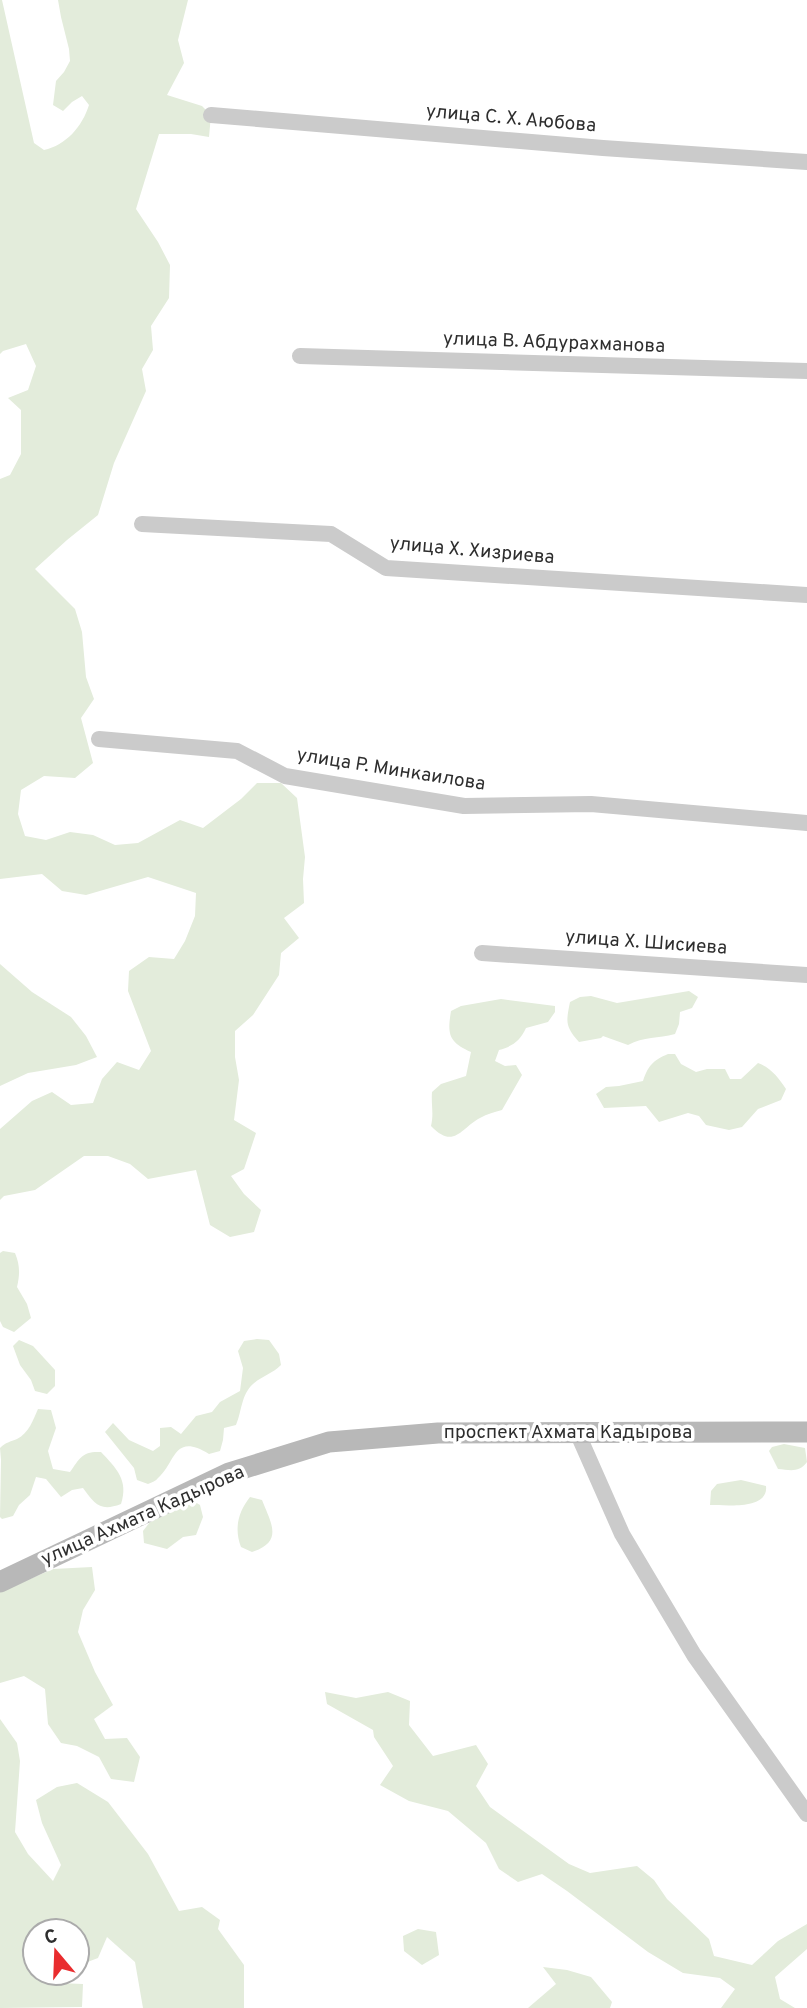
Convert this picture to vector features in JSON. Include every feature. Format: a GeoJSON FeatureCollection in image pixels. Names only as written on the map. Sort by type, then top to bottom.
{"type":"FeatureCollection","features":[{"type":"Feature","properties":{"kind":"street","name":"улица С. Х. Аюбова"},"geometry":{"type":"LineString","coordinates":[[211,116],[807,162]]}},
{"type":"Feature","properties":{"kind":"street","name":"улица В. Абдурахманова"},"geometry":{"type":"LineString","coordinates":[[300,356],[807,371]]}},
{"type":"Feature","properties":{"kind":"street","name":"улица Х. Хизриева"},"geometry":{"type":"LineString","coordinates":[[142,524],[331,534],[386,568],[807,595]]}},
{"type":"Feature","properties":{"kind":"street","name":"улица Р. Минкаилова"},"geometry":{"type":"LineString","coordinates":[[99,739],[237,751],[285,776],[464,806],[591,804],[807,823]]}},
{"type":"Feature","properties":{"kind":"street","name":"улица Х. Шисиева"},"geometry":{"type":"LineString","coordinates":[[482,953],[807,975]]}},
{"type":"Feature","properties":{"kind":"street"},"geometry":{"type":"LineString","coordinates":[[577,1432],[622,1534],[694,1655],[807,1814]]}},
{"type":"Feature","properties":{"kind":"street","name":"проспект Ахмата Кадырова"},"geometry":{"type":"LineString","coordinates":[[329,1442],[438,1433],[807,1432]]}},
{"type":"Feature","properties":{"kind":"street","name":"улица Ахмата Кадырова"},"geometry":{"type":"LineString","coordinates":[[0,1582],[229,1474],[329,1442]]}},
{"type":"Feature","properties":{"kind":"green space"},"geometry":{"type":"Polygon","coordinates":[[[0,0],[34,143],[44,150],[59,144],[72,134],[89,105],[82,96],[63,111],[53,105],[56,81],[70,61],[58,0],[188,0],[178,40],[184,63],[167,95],[202,106],[211,115],[209,137],[159,134],[136,209],[170,265],[169,298],[151,326],[153,350],[142,369],[146,391],[114,463],[98,515],[35,569],[75,609],[82,632],[86,677],[94,699],[81,718],[93,763],[75,778],[44,776],[21,790],[18,814],[25,836],[46,840],[70,832],[93,835],[115,845],[138,843],[180,820],[203,828],[257,783],[281,783],[297,798],[305,857],[304,903],[284,918],[299,938],[281,953],[279,975],[253,1015],[235,1031],[235,1057],[239,1080],[234,1120],[256,1133],[244,1169],[231,1176],[244,1194],[261,1210],[254,1232],[230,1237],[210,1225],[196,1170],[148,1179],[130,1164],[108,1156],[84,1156],[35,1190],[4,1196],[0,1200],[0,1129],[32,1101],[52,1092],[71,1105],[93,1103],[102,1079],[117,1062],[139,1070],[151,1051],[128,991],[129,971],[149,957],[174,959],[195,916],[196,893],[148,877],[86,895],[62,891],[42,874],[0,879],[0,479],[10,475],[21,454],[21,410],[8,398],[28,390],[36,366],[26,344],[0,354],[0,0]]]}},
{"type":"Feature","properties":{"kind":"green space"},"geometry":{"type":"Polygon","coordinates":[[[0,964],[32,992],[71,1017],[86,1036],[97,1057],[76,1065],[28,1073],[0,1086],[0,964]]]}},
{"type":"Feature","properties":{"kind":"green space"},"geometry":{"type":"Polygon","coordinates":[[[689,991],[698,997],[692,1008],[680,1012],[675,1034],[640,1040],[628,1045],[603,1036],[579,1042],[568,1024],[570,1002],[580,997],[591,996],[617,1003],[689,991]]]}},
{"type":"Feature","properties":{"kind":"green space"},"geometry":{"type":"Polygon","coordinates":[[[501,999],[555,1006],[555,1012],[548,1022],[526,1028],[516,1042],[499,1050],[495,1061],[505,1066],[516,1065],[522,1075],[502,1110],[480,1118],[452,1137],[439,1133],[431,1126],[432,1092],[441,1084],[466,1076],[471,1052],[458,1045],[451,1037],[451,1011],[461,1006],[501,999]]]}},
{"type":"Feature","properties":{"kind":"green space"},"geometry":{"type":"Polygon","coordinates":[[[668,1054],[675,1054],[681,1064],[696,1072],[725,1069],[730,1079],[741,1079],[758,1063],[774,1073],[786,1089],[781,1100],[758,1109],[742,1127],[729,1130],[706,1125],[699,1116],[688,1113],[659,1122],[646,1106],[604,1108],[596,1094],[606,1087],[643,1081],[652,1064],[668,1054]]]}},
{"type":"Feature","properties":{"kind":"green space"},"geometry":{"type":"Polygon","coordinates":[[[0,1253],[15,1253],[19,1270],[17,1287],[27,1304],[31,1318],[14,1332],[3,1327],[0,1321],[0,1253]]]}},
{"type":"Feature","properties":{"kind":"green space"},"geometry":{"type":"Polygon","coordinates":[[[19,1340],[33,1346],[55,1370],[55,1386],[47,1394],[35,1391],[20,1365],[13,1346],[19,1340]]]}},
{"type":"Feature","properties":{"kind":"green space"},"geometry":{"type":"Polygon","coordinates":[[[269,1340],[279,1354],[281,1365],[249,1388],[236,1425],[224,1428],[220,1451],[209,1454],[188,1446],[182,1448],[156,1480],[148,1484],[137,1480],[134,1468],[105,1432],[113,1423],[129,1440],[153,1451],[160,1446],[160,1428],[171,1427],[181,1434],[196,1416],[212,1412],[220,1402],[240,1391],[243,1368],[238,1351],[244,1341],[269,1340]]]}},
{"type":"Feature","properties":{"kind":"green space"},"geometry":{"type":"Polygon","coordinates":[[[38,1409],[51,1410],[56,1428],[48,1451],[53,1469],[70,1472],[85,1454],[101,1452],[120,1475],[123,1488],[121,1504],[103,1507],[83,1488],[72,1490],[61,1497],[46,1479],[36,1477],[30,1495],[19,1505],[13,1516],[2,1519],[0,1517],[0,1448],[25,1433],[38,1409]]]}},
{"type":"Feature","properties":{"kind":"green space"},"geometry":{"type":"Polygon","coordinates":[[[784,1444],[805,1448],[807,1462],[804,1466],[794,1470],[778,1469],[769,1451],[772,1447],[784,1444]]]}},
{"type":"Feature","properties":{"kind":"green space"},"geometry":{"type":"Polygon","coordinates":[[[741,1480],[766,1486],[765,1494],[754,1503],[710,1505],[711,1491],[717,1484],[741,1480]]]}},
{"type":"Feature","properties":{"kind":"green space"},"geometry":{"type":"Polygon","coordinates":[[[250,1497],[262,1500],[272,1531],[268,1543],[252,1552],[241,1547],[238,1534],[240,1515],[250,1497]]]}},
{"type":"Feature","properties":{"kind":"green space"},"geometry":{"type":"Polygon","coordinates":[[[190,1499],[200,1505],[203,1517],[196,1535],[183,1537],[167,1549],[144,1543],[143,1531],[150,1522],[190,1499]]]}},
{"type":"Feature","properties":{"kind":"green space"},"geometry":{"type":"Polygon","coordinates":[[[92,1567],[95,1590],[83,1610],[78,1632],[113,1705],[94,1719],[105,1739],[127,1738],[140,1757],[134,1782],[111,1779],[99,1757],[77,1746],[61,1743],[48,1724],[45,1689],[24,1676],[0,1683],[0,1592],[53,1569],[92,1567]]]}},
{"type":"Feature","properties":{"kind":"green space"},"geometry":{"type":"Polygon","coordinates":[[[325,1692],[356,1698],[388,1692],[410,1701],[409,1725],[433,1756],[476,1745],[488,1764],[476,1786],[490,1807],[569,1864],[590,1873],[637,1866],[654,1880],[667,1899],[709,1939],[714,1956],[752,1965],[778,1941],[807,1924],[807,1949],[775,1977],[780,1999],[795,2008],[721,2008],[735,1989],[720,1978],[683,1973],[648,1952],[542,1874],[518,1882],[499,1869],[486,1843],[448,1811],[409,1801],[380,1785],[393,1766],[374,1737],[373,1730],[327,1704],[325,1692]]]}},
{"type":"Feature","properties":{"kind":"green space"},"geometry":{"type":"Polygon","coordinates":[[[0,1719],[17,1743],[20,1761],[15,1832],[28,1854],[53,1881],[61,1865],[42,1823],[36,1800],[57,1787],[77,1783],[108,1802],[148,1854],[179,1911],[202,1907],[220,1920],[218,1929],[244,1965],[244,2008],[143,2008],[135,1962],[107,1937],[98,1958],[91,1961],[91,1917],[21,1917],[21,1987],[83,1987],[82,2007],[0,2008],[0,1719]]]}},
{"type":"Feature","properties":{"kind":"green space"},"geometry":{"type":"Polygon","coordinates":[[[418,1929],[436,1932],[439,1955],[422,1965],[404,1951],[403,1936],[418,1929]]]}},
{"type":"Feature","properties":{"kind":"green space"},"geometry":{"type":"Polygon","coordinates":[[[543,1967],[591,1977],[612,2002],[610,2008],[528,2008],[556,1984],[543,1967]]]}}]}
